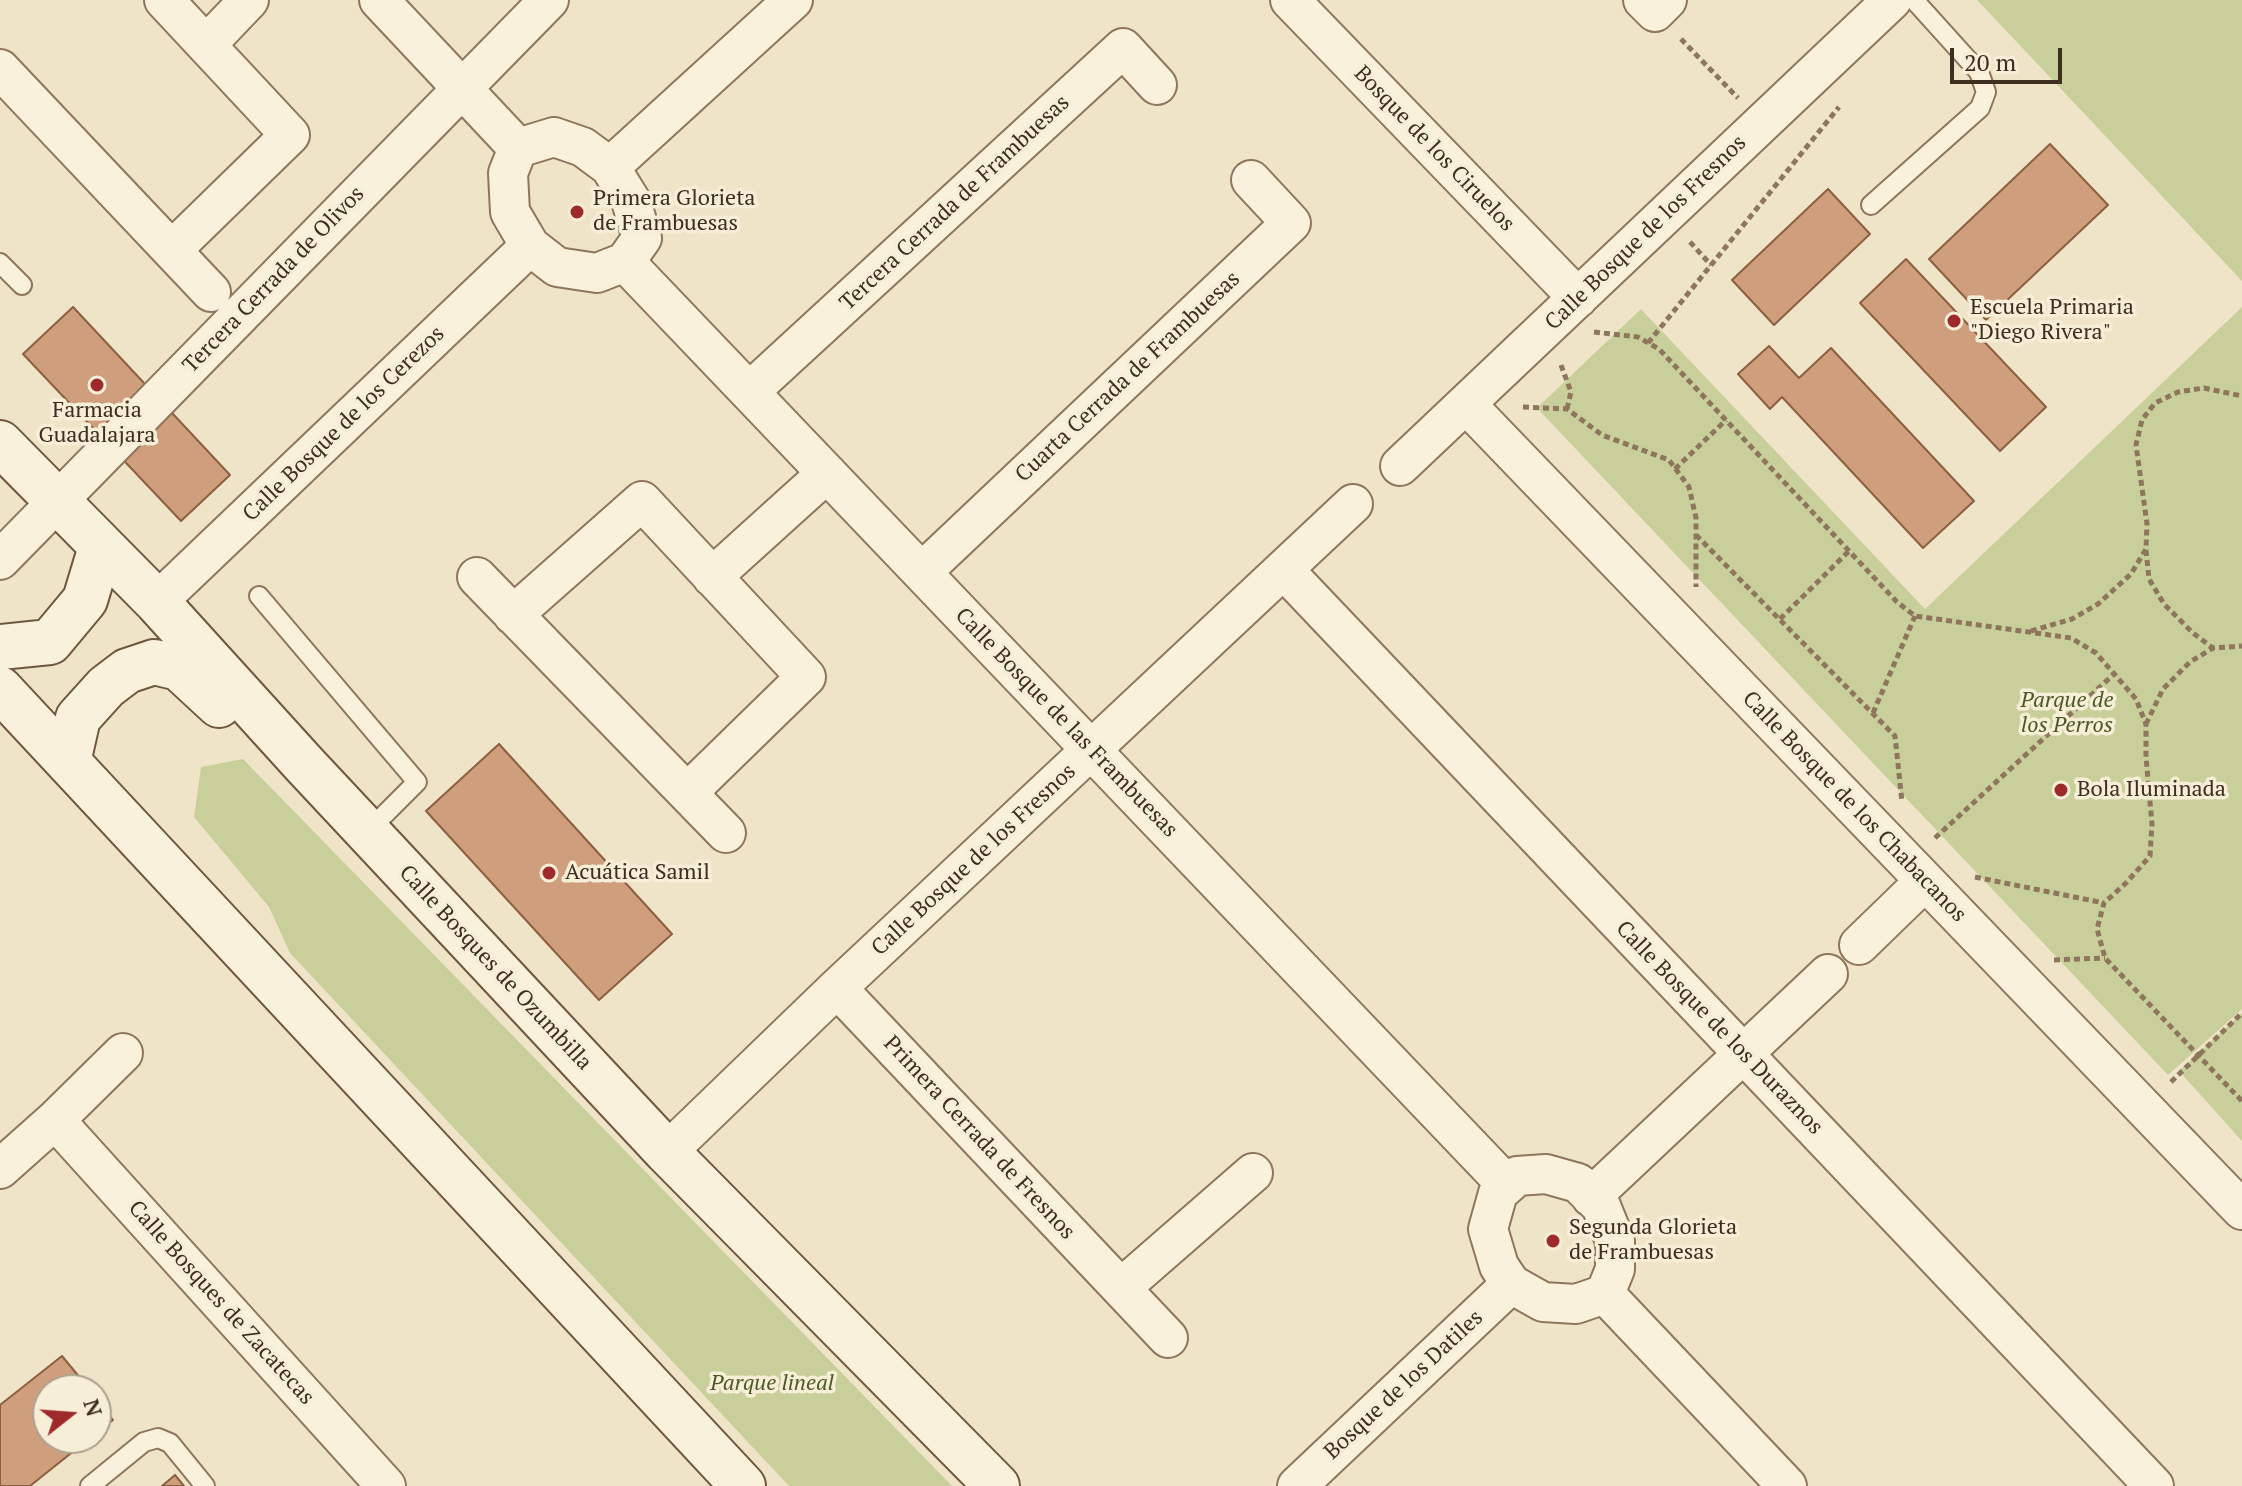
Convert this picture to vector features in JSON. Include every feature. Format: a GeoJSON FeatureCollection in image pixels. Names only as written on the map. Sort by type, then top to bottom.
{"type":"FeatureCollection","features":[{"type":"Feature","properties":{"kind":"main road","name":"Calle Bosques de Ozumbilla"},"geometry":{"type":"LineString","coordinates":[[0,443],[157,602],[667,1152],[997,1486]]}},
{"type":"Feature","properties":{"kind":"main road"},"geometry":{"type":"LineString","coordinates":[[0,647],[50,642],[85,600],[101,547]]}},
{"type":"Feature","properties":{"kind":"main road"},"geometry":{"type":"LineString","coordinates":[[68,762],[78,718],[106,687],[127,671],[154,662],[179,668],[275,757],[304,764]]}},
{"type":"Feature","properties":{"kind":"main road"},"geometry":{"type":"LineString","coordinates":[[0,689],[743,1486]]}},
{"type":"Feature","properties":{"kind":"street"},"geometry":{"type":"LineString","coordinates":[[164,0],[290,135],[172,250]]}},
{"type":"Feature","properties":{"kind":"street"},"geometry":{"type":"LineString","coordinates":[[206,45],[249,0]]}},
{"type":"Feature","properties":{"kind":"street","name":"Tercera Cerrada de Olivos"},"geometry":{"type":"LineString","coordinates":[[0,560],[549,0]]}},
{"type":"Feature","properties":{"kind":"street"},"geometry":{"type":"LineString","coordinates":[[610,167],[793,0]]}},
{"type":"Feature","properties":{"kind":"street","name":"Bosque de los Ciruelos"},"geometry":{"type":"LineString","coordinates":[[1290,0],[1578,298]]}},
{"type":"Feature","properties":{"kind":"street","name":"Calle Bosque de los Fresnos"},"geometry":{"type":"LineString","coordinates":[[1400,466],[1892,0]]}},
{"type":"Feature","properties":{"kind":"street"},"geometry":{"type":"LineString","coordinates":[[389,4],[518,148]]}},
{"type":"Feature","properties":{"kind":"street","name":"Tercera Cerrada de Frambuesas"},"geometry":{"type":"LineString","coordinates":[[749,392],[1123,48],[1157,85]]}},
{"type":"Feature","properties":{"kind":"street"},"geometry":{"type":"LineString","coordinates":[[0,69],[211,292]]}},
{"type":"Feature","properties":{"kind":"street"},"geometry":{"type":"LineString","coordinates":[[554,137],[583,147],[610,167],[631,201],[642,238],[625,262],[597,273],[557,267],[530,246],[510,212],[508,173],[518,148],[554,137]]}},
{"type":"Feature","properties":{"kind":"street","name":"Cuarta Cerrada de Frambuesas"},"geometry":{"type":"LineString","coordinates":[[922,572],[1291,223],[1251,180]]}},
{"type":"Feature","properties":{"kind":"street","name":"Calle Bosque de los Cerezos"},"geometry":{"type":"LineString","coordinates":[[157,602],[530,246]]}},
{"type":"Feature","properties":{"kind":"street","name":"Calle Bosque de las Frambuesas"},"geometry":{"type":"LineString","coordinates":[[625,262],[1507,1185]]}},
{"type":"Feature","properties":{"kind":"street","name":"Calle Bosque de los Chabacanos"},"geometry":{"type":"LineString","coordinates":[[1466,404],[2242,1210]]}},
{"type":"Feature","properties":{"kind":"street"},"geometry":{"type":"LineString","coordinates":[[712,577],[827,473]]}},
{"type":"Feature","properties":{"kind":"street"},"geometry":{"type":"LineString","coordinates":[[513,615],[642,501],[806,677],[687,793]]}},
{"type":"Feature","properties":{"kind":"street","name":"Calle Bosque de los Fresnos"},"geometry":{"type":"LineString","coordinates":[[667,1152],[837,988],[1353,504]]}},
{"type":"Feature","properties":{"kind":"street","name":"Calle Bosque de los Duraznos"},"geometry":{"type":"LineString","coordinates":[[1284,570],[2154,1486]]}},
{"type":"Feature","properties":{"kind":"street"},"geometry":{"type":"LineString","coordinates":[[477,577],[726,833]]}},
{"type":"Feature","properties":{"kind":"street"},"geometry":{"type":"LineString","coordinates":[[1859,945],[1916,872]]}},
{"type":"Feature","properties":{"kind":"street"},"geometry":{"type":"LineString","coordinates":[[1591,1197],[1828,974]]}},
{"type":"Feature","properties":{"kind":"street","name":"Primera Cerrada de Fresnos"},"geometry":{"type":"LineString","coordinates":[[837,988],[1168,1338]]}},
{"type":"Feature","properties":{"kind":"street"},"geometry":{"type":"LineString","coordinates":[[0,1169],[123,1053]]}},
{"type":"Feature","properties":{"kind":"street","name":"Calle Bosques de Zacatecas"},"geometry":{"type":"LineString","coordinates":[[55,1120],[386,1486]]}},
{"type":"Feature","properties":{"kind":"street"},"geometry":{"type":"LineString","coordinates":[[1121,1288],[1253,1173]]}},
{"type":"Feature","properties":{"kind":"street"},"geometry":{"type":"LineString","coordinates":[[1546,1174],[1578,1183],[1591,1197],[1601,1206],[1615,1241],[1615,1269],[1605,1294],[1576,1304],[1543,1302],[1511,1284],[1499,1266],[1488,1229],[1498,1193],[1517,1176],[1546,1174]]}},
{"type":"Feature","properties":{"kind":"street","name":"Bosque de los Datiles"},"geometry":{"type":"LineString","coordinates":[[1297,1486],[1511,1284]]}},
{"type":"Feature","properties":{"kind":"street"},"geometry":{"type":"LineString","coordinates":[[1605,1294],[1787,1486]]}},
{"type":"Feature","properties":{"kind":"lane"},"geometry":{"type":"LineString","coordinates":[[1871,205],[1980,108],[1986,92],[1979,72],[1914,0]]}},
{"type":"Feature","properties":{"kind":"lane"},"geometry":{"type":"LineString","coordinates":[[0,263],[22,285]]}},
{"type":"Feature","properties":{"kind":"lane"},"geometry":{"type":"LineString","coordinates":[[259,596],[417,782],[367,832]]}},
{"type":"Feature","properties":{"kind":"lane"},"geometry":{"type":"LineString","coordinates":[[90,1486],[144,1442],[158,1438],[170,1443],[205,1486]]}},
{"type":"Feature","properties":{"kind":"path"},"geometry":{"type":"LineString","coordinates":[[1655,4],[1763,123]]}},
{"type":"Feature","properties":{"kind":"path"},"geometry":{"type":"LineString","coordinates":[[1648,343],[1839,106]]}},
{"type":"Feature","properties":{"kind":"path"},"geometry":{"type":"LineString","coordinates":[[1547,328],[1638,337],[1659,349],[1897,602],[1915,616],[2071,638],[2096,653],[2136,699],[2146,724],[2152,824],[2150,856],[2104,903],[2097,929],[2105,958],[2242,1101]]}},
{"type":"Feature","properties":{"kind":"path"},"geometry":{"type":"LineString","coordinates":[[2213,648],[2164,604],[2149,579],[2147,524],[2136,445],[2142,420],[2155,403],[2178,392],[2204,388],[2242,396]]}},
{"type":"Feature","properties":{"kind":"path"},"geometry":{"type":"LineString","coordinates":[[1466,404],[1567,409],[1602,435],[1669,460],[1689,487],[1696,518],[1696,642]]}},
{"type":"Feature","properties":{"kind":"path"},"geometry":{"type":"LineString","coordinates":[[1675,469],[1726,420]]}},
{"type":"Feature","properties":{"kind":"path"},"geometry":{"type":"LineString","coordinates":[[1696,535],[1895,736],[1916,872]]}},
{"type":"Feature","properties":{"kind":"path"},"geometry":{"type":"LineString","coordinates":[[2026,632],[2072,619],[2098,604],[2131,574],[2146,549]]}},
{"type":"Feature","properties":{"kind":"path"},"geometry":{"type":"LineString","coordinates":[[1780,619],[1849,551]]}},
{"type":"Feature","properties":{"kind":"path"},"geometry":{"type":"LineString","coordinates":[[1873,713],[1915,616]]}},
{"type":"Feature","properties":{"kind":"path"},"geometry":{"type":"LineString","coordinates":[[2146,724],[2163,689],[2190,662],[2213,648],[2242,646]]}},
{"type":"Feature","properties":{"kind":"path"},"geometry":{"type":"LineString","coordinates":[[1916,872],[2114,674]]}},
{"type":"Feature","properties":{"kind":"path"},"geometry":{"type":"LineString","coordinates":[[1968,875],[2104,903]]}},
{"type":"Feature","properties":{"kind":"path"},"geometry":{"type":"LineString","coordinates":[[2144,1108],[2242,1013]]}},
{"type":"Feature","properties":{"kind":"green space"},"geometry":{"type":"Polygon","coordinates":[[[1977,0],[2242,0],[2242,281],[1996,20],[1977,0]]]}},
{"type":"Feature","properties":{"kind":"green space","name":"Parque de los Perros"},"geometry":{"type":"Polygon","coordinates":[[[2242,307],[2242,1009],[2168,1075],[1537,408],[1641,309],[1925,609],[2242,307]]]}},
{"type":"Feature","properties":{"kind":"green space","name":"Parque lineal"},"geometry":{"type":"Polygon","coordinates":[[[243,759],[952,1486],[789,1486],[290,953],[269,907],[194,817],[201,767],[243,759]]]}},
{"type":"Feature","properties":{"kind":"green space"},"geometry":{"type":"Polygon","coordinates":[[[2242,1013],[2242,1141],[2179,1071],[2242,1013]]]}},
{"type":"Feature","properties":{"kind":"building"},"geometry":{"type":"Polygon","coordinates":[[[2050,144],[2108,205],[1986,320],[1929,259],[2050,144]]]}},
{"type":"Feature","properties":{"kind":"building"},"geometry":{"type":"Polygon","coordinates":[[[1828,189],[1870,234],[1774,325],[1732,280],[1828,189]]]}},
{"type":"Feature","properties":{"kind":"building"},"geometry":{"type":"Polygon","coordinates":[[[1906,259],[2046,407],[2000,451],[1860,303],[1906,259]]]}},
{"type":"Feature","properties":{"kind":"building"},"geometry":{"type":"Polygon","coordinates":[[[73,307],[230,475],[181,521],[23,354],[73,307]]]}},
{"type":"Feature","properties":{"kind":"building"},"geometry":{"type":"Polygon","coordinates":[[[1769,346],[1799,378],[1831,348],[1974,501],[1923,548],[1782,397],[1770,409],[1738,374],[1769,346]]]}},
{"type":"Feature","properties":{"kind":"building","name":"Acuática Samil"},"geometry":{"type":"Polygon","coordinates":[[[499,744],[672,934],[599,1000],[426,811],[499,744]]]}},
{"type":"Feature","properties":{"kind":"building"},"geometry":{"type":"Polygon","coordinates":[[[62,1356],[77,1374],[39,1374],[62,1356]]]}},
{"type":"Feature","properties":{"kind":"building"},"geometry":{"type":"Polygon","coordinates":[[[32,1380],[32,1454],[70,1454],[30,1486],[0,1486],[0,1405],[32,1380]]]}},
{"type":"Feature","properties":{"kind":"building"},"geometry":{"type":"Polygon","coordinates":[[[175,1475],[184,1486],[162,1486],[175,1475]]]}},
{"type":"Feature","properties":{"kind":"place","name":"Primera Glorieta de Frambuesas"},"geometry":{"type":"Point","coordinates":[577,212]}},
{"type":"Feature","properties":{"kind":"place","name":"Escuela Primaria \"Diego Rivera\""},"geometry":{"type":"Point","coordinates":[1954,321]}},
{"type":"Feature","properties":{"kind":"place","name":"Farmacia Guadalajara"},"geometry":{"type":"Point","coordinates":[97,385]}},
{"type":"Feature","properties":{"kind":"place","name":"Bola Iluminada"},"geometry":{"type":"Point","coordinates":[2061,790]}},
{"type":"Feature","properties":{"kind":"place","name":"Acuática Samil"},"geometry":{"type":"Point","coordinates":[549,873]}},
{"type":"Feature","properties":{"kind":"place","name":"Segunda Glorieta de Frambuesas"},"geometry":{"type":"Point","coordinates":[1553,1241]}}]}
